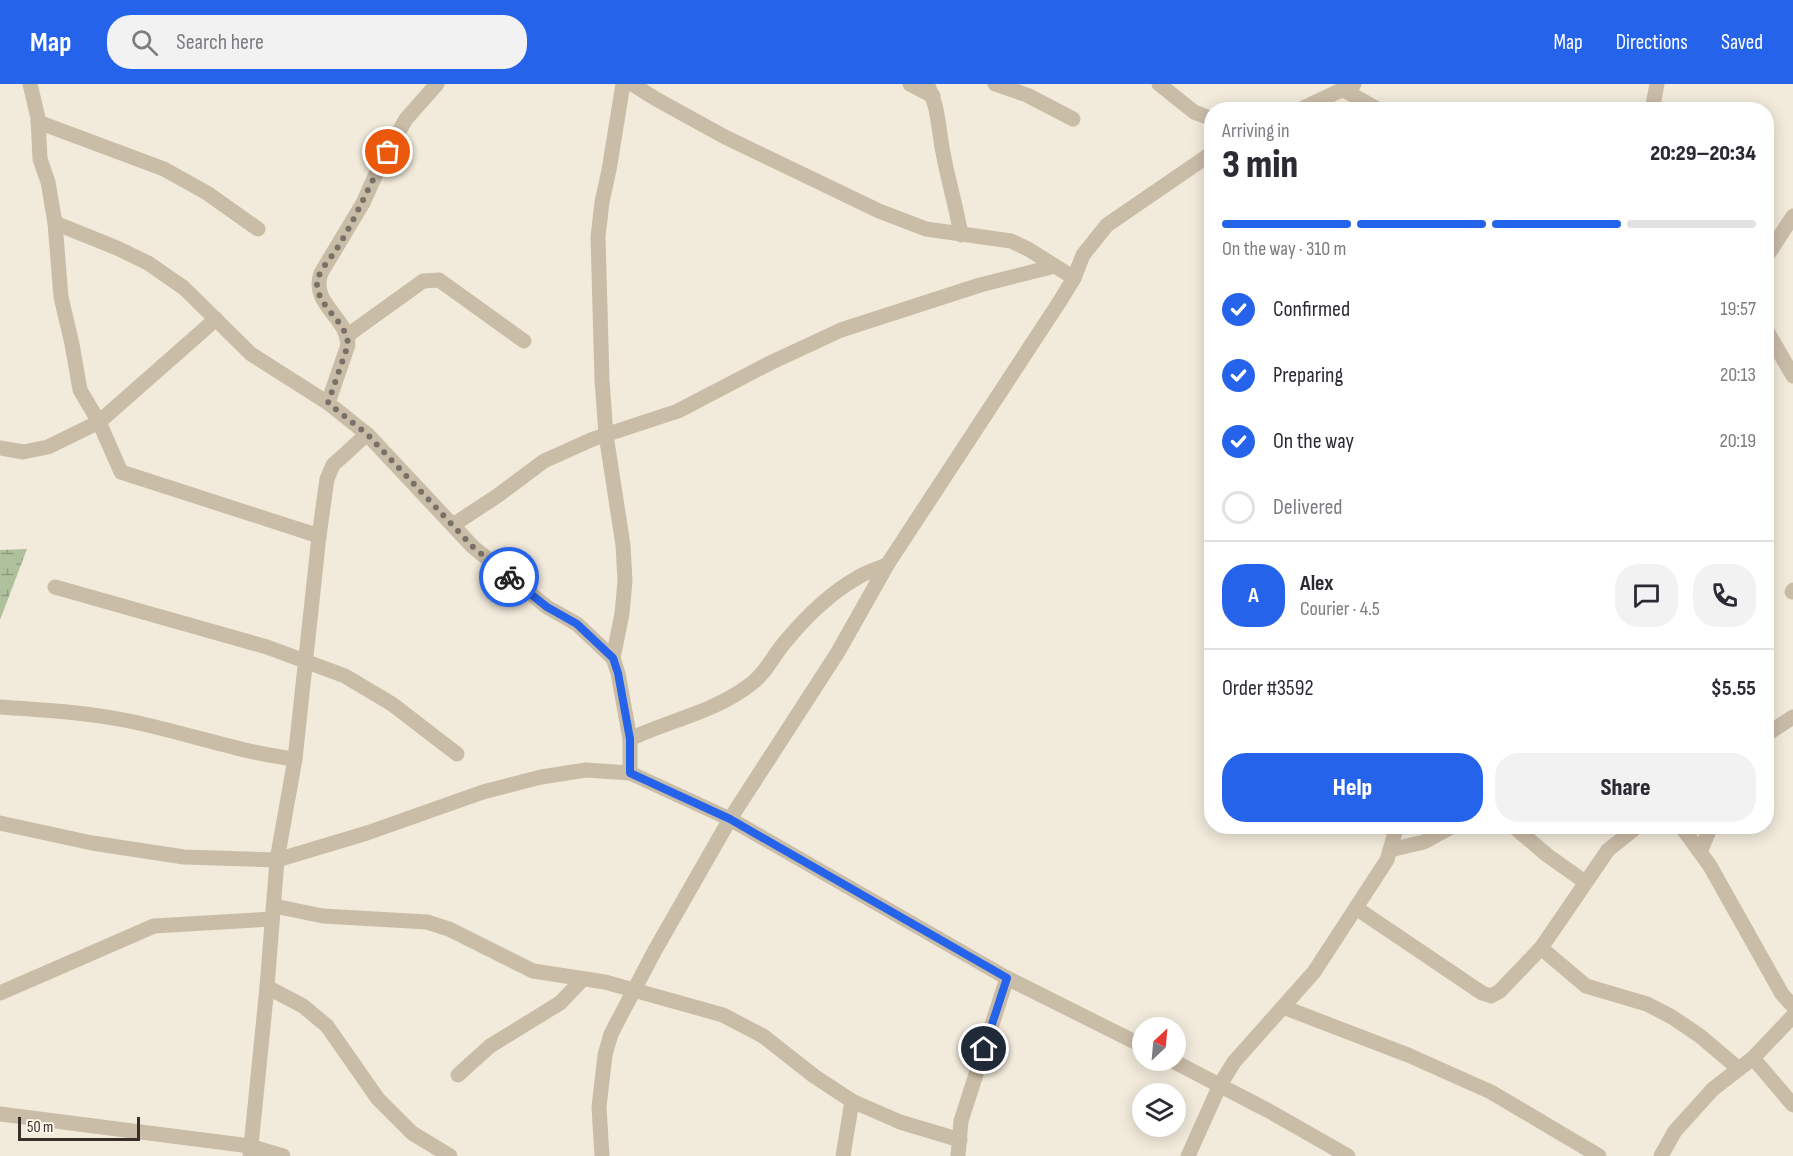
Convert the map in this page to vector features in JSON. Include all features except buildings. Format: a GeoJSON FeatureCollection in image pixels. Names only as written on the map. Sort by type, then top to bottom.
{"type":"FeatureCollection","features":[{"type":"Feature","properties":{"kind":"street"},"geometry":{"type":"LineString","coordinates":[[30,84],[38,123],[40,159],[48,182],[55,223],[61,297],[80,390],[99,422],[121,472],[319,536]]}},
{"type":"Feature","properties":{"kind":"street"},"geometry":{"type":"LineString","coordinates":[[328,403],[348,345],[348,335],[322,299],[317,285],[321,273],[339,246],[406,119],[436,84]]}},
{"type":"Feature","properties":{"kind":"street"},"geometry":{"type":"LineString","coordinates":[[613,658],[622,614],[625,581],[623,545],[606,435],[598,237],[623,84]]}},
{"type":"Feature","properties":{"kind":"street"},"geometry":{"type":"LineString","coordinates":[[632,84],[725,137],[795,169],[848,197],[926,229],[1011,241],[1074,278]]}},
{"type":"Feature","properties":{"kind":"street"},"geometry":{"type":"LineString","coordinates":[[910,84],[930,90],[940,120],[942,147],[961,234]]}},
{"type":"Feature","properties":{"kind":"street"},"geometry":{"type":"LineString","coordinates":[[995,84],[1027,95],[1073,119]]}},
{"type":"Feature","properties":{"kind":"street"},"geometry":{"type":"LineString","coordinates":[[1159,84],[1194,112],[1204,116]]}},
{"type":"Feature","properties":{"kind":"street"},"geometry":{"type":"LineString","coordinates":[[1654,102],[1657,84]]}},
{"type":"Feature","properties":{"kind":"street"},"geometry":{"type":"LineString","coordinates":[[1315,102],[1348,86],[1369,102]]}},
{"type":"Feature","properties":{"kind":"street"},"geometry":{"type":"LineString","coordinates":[[38,123],[164,169],[207,193],[258,229]]}},
{"type":"Feature","properties":{"kind":"street"},"geometry":{"type":"LineString","coordinates":[[602,1156],[599,1107],[604,1055],[611,1034],[677,909],[730,819],[838,652],[887,565],[1074,278],[1083,255],[1107,225],[1204,158]]}},
{"type":"Feature","properties":{"kind":"street"},"geometry":{"type":"LineString","coordinates":[[1774,245],[1793,216]]}},
{"type":"Feature","properties":{"kind":"street"},"geometry":{"type":"LineString","coordinates":[[55,223],[148,263],[184,288],[251,354],[328,403],[367,434],[482,554],[547,607],[577,624],[613,658],[618,673],[630,739],[630,773]]}},
{"type":"Feature","properties":{"kind":"street"},"geometry":{"type":"LineString","coordinates":[[453,525],[544,461],[606,435],[678,411],[770,363],[841,330],[980,285],[1055,266]]}},
{"type":"Feature","properties":{"kind":"street"},"geometry":{"type":"LineString","coordinates":[[348,335],[423,281],[439,279],[524,341]]}},
{"type":"Feature","properties":{"kind":"street"},"geometry":{"type":"LineString","coordinates":[[0,448],[23,452],[48,447],[99,422],[216,319]]}},
{"type":"Feature","properties":{"kind":"street"},"geometry":{"type":"LineString","coordinates":[[1774,341],[1791,366]]}},
{"type":"Feature","properties":{"kind":"street"},"geometry":{"type":"LineString","coordinates":[[250,1151],[277,860],[295,759],[327,480],[333,465],[367,434]]}},
{"type":"Feature","properties":{"kind":"street"},"geometry":{"type":"LineString","coordinates":[[630,739],[662,724],[718,705],[738,694],[762,675],[797,627],[835,593],[858,577],[887,565]]}},
{"type":"Feature","properties":{"kind":"street"},"geometry":{"type":"LineString","coordinates":[[55,587],[267,647],[345,676],[383,699],[457,754]]}},
{"type":"Feature","properties":{"kind":"street"},"geometry":{"type":"LineString","coordinates":[[0,707],[56,710],[124,720],[262,755],[295,759]]}},
{"type":"Feature","properties":{"kind":"street"},"geometry":{"type":"LineString","coordinates":[[1774,729],[1793,717]]}},
{"type":"Feature","properties":{"kind":"street"},"geometry":{"type":"LineString","coordinates":[[0,822],[92,843],[184,857],[277,860],[367,833],[483,792],[541,777],[586,770],[630,773],[730,819],[1007,978],[1132,1040]]}},
{"type":"Feature","properties":{"kind":"street"},"geometry":{"type":"LineString","coordinates":[[1188,1156],[1220,1085],[1234,1062],[1314,972],[1387,860],[1395,834]]}},
{"type":"Feature","properties":{"kind":"street"},"geometry":{"type":"LineString","coordinates":[[1390,850],[1424,843],[1439,834]]}},
{"type":"Feature","properties":{"kind":"street"},"geometry":{"type":"LineString","coordinates":[[1522,834],[1585,882]]}},
{"type":"Feature","properties":{"kind":"street"},"geometry":{"type":"LineString","coordinates":[[1356,908],[1482,993],[1491,996],[1500,991],[1541,948],[1608,850],[1628,834]]}},
{"type":"Feature","properties":{"kind":"street"},"geometry":{"type":"LineString","coordinates":[[1687,834],[1710,866],[1782,994],[1793,1006]]}},
{"type":"Feature","properties":{"kind":"street"},"geometry":{"type":"LineString","coordinates":[[1700,852],[1708,834]]}},
{"type":"Feature","properties":{"kind":"street"},"geometry":{"type":"LineString","coordinates":[[0,993],[154,926],[273,912],[427,922],[449,929],[532,970],[605,982],[723,1015],[763,1035],[814,1076],[852,1101],[900,1122],[960,1140]]}},
{"type":"Feature","properties":{"kind":"street"},"geometry":{"type":"LineString","coordinates":[[1541,948],[1586,986],[1647,1004],[1672,1017],[1700,1036],[1739,1069]]}},
{"type":"Feature","properties":{"kind":"street"},"geometry":{"type":"LineString","coordinates":[[958,1156],[961,1121],[1007,978]]}},
{"type":"Feature","properties":{"kind":"street"},"geometry":{"type":"LineString","coordinates":[[458,1075],[490,1046],[561,1003],[583,979]]}},
{"type":"Feature","properties":{"kind":"street"},"geometry":{"type":"LineString","coordinates":[[267,987],[303,1006],[327,1026],[378,1099],[412,1133],[450,1156]]}},
{"type":"Feature","properties":{"kind":"street"},"geometry":{"type":"LineString","coordinates":[[1283,1007],[1408,1055],[1491,1092],[1599,1156]]}},
{"type":"Feature","properties":{"kind":"street"},"geometry":{"type":"LineString","coordinates":[[1661,1156],[1675,1131],[1713,1089],[1753,1058],[1793,1016]]}},
{"type":"Feature","properties":{"kind":"street"},"geometry":{"type":"LineString","coordinates":[[1753,1058],[1793,1105]]}},
{"type":"Feature","properties":{"kind":"street"},"geometry":{"type":"LineString","coordinates":[[1186,1067],[1348,1156]]}},
{"type":"Feature","properties":{"kind":"street"},"geometry":{"type":"LineString","coordinates":[[843,1156],[852,1101]]}},
{"type":"Feature","properties":{"kind":"street"},"geometry":{"type":"LineString","coordinates":[[0,1114],[283,1156]]}},
{"type":"Feature","properties":{"kind":"green space"},"geometry":{"type":"Polygon","coordinates":[[[27,549],[0,620],[0,550],[27,549]]]}},
{"type":"Feature","properties":{"kind":"way so far"},"geometry":{"type":"LineString","coordinates":[[388,152],[339,246],[321,273],[317,285],[322,299],[348,335],[348,345],[328,403],[367,434],[473,547],[509,577]]}},
{"type":"Feature","properties":{"kind":"route"},"geometry":{"type":"LineString","coordinates":[[509,577],[547,607],[577,624],[613,658],[618,673],[630,739],[630,773],[730,819],[1007,978],[984,1049]]}}]}
